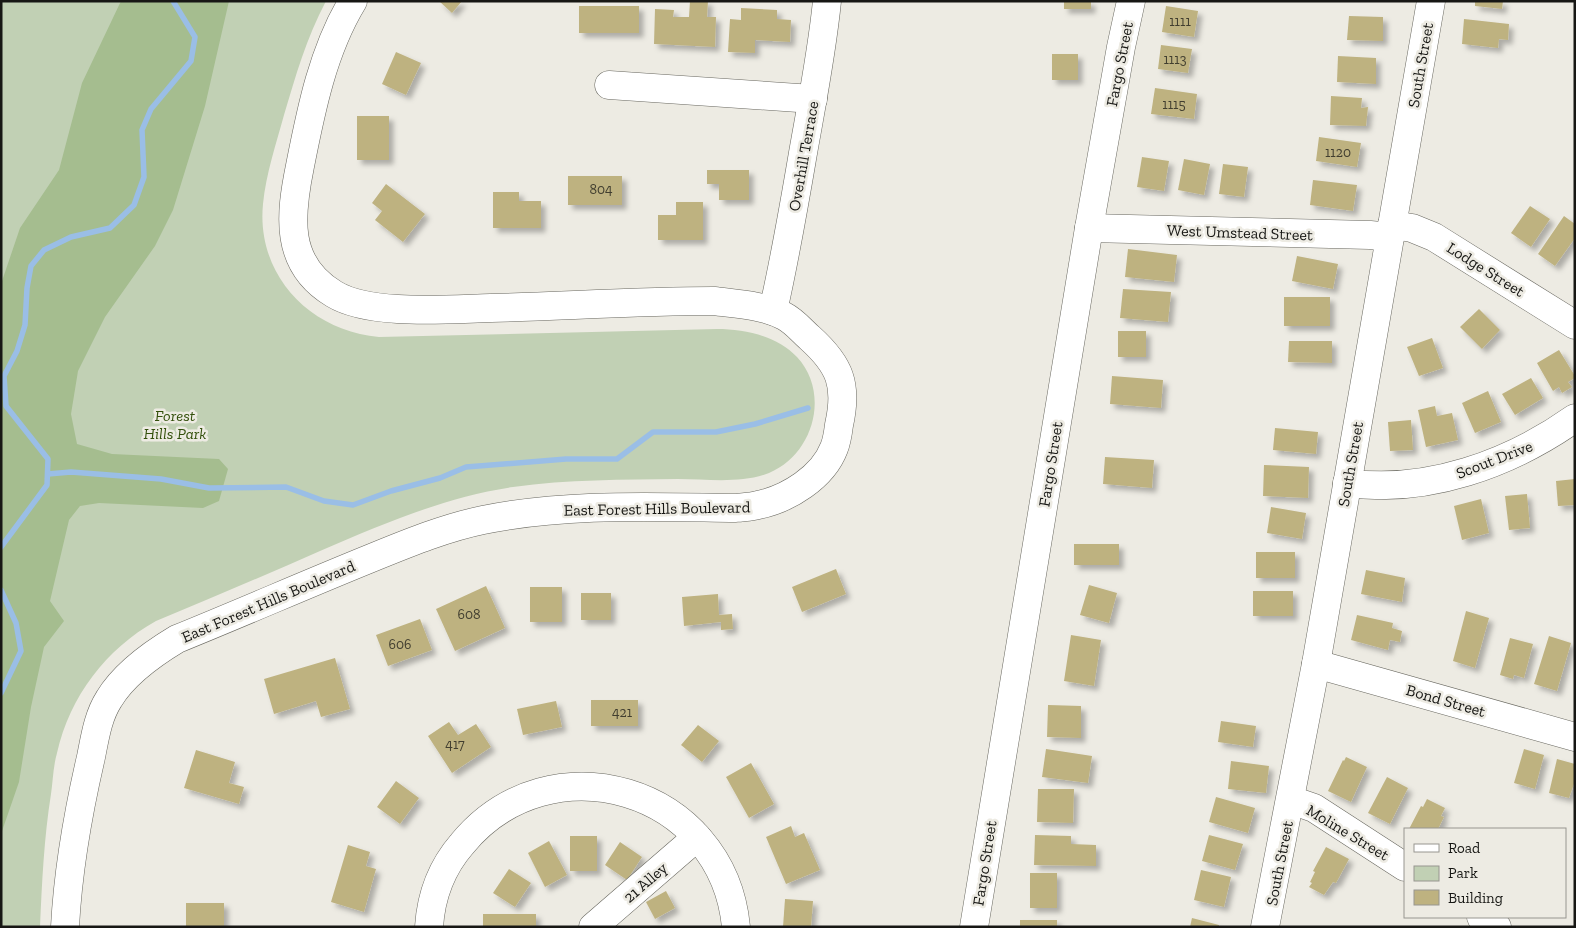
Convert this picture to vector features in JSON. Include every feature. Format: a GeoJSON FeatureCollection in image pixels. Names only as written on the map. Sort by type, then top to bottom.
{"type":"FeatureCollection","features":[{"type":"Feature","properties":{"kind":"street","name":"East Forest Hills Boulevard"},"geometry":{"type":"LineString","coordinates":[[65,927],[67,894],[84,786],[102,711],[120,684],[161,649],[177,639],[319,579],[447,530],[482,520],[525,513],[580,508],[736,508],[759,505],[784,496],[815,475],[826,462],[834,447],[842,415],[843,394],[839,376],[832,361],[819,346],[786,317],[773,311],[745,304],[714,301],[421,309],[370,306],[348,301],[334,294],[309,272],[295,244],[292,229],[294,193],[308,122],[330,47],[353,1]]}},
{"type":"Feature","properties":{"kind":"street","name":"Overhill Terrace"},"geometry":{"type":"LineString","coordinates":[[773,311],[813,99],[827,1]]}},
{"type":"Feature","properties":{"kind":"street","name":"Fargo Street"},"geometry":{"type":"LineString","coordinates":[[974,927],[1089,228],[1131,1]]}},
{"type":"Feature","properties":{"kind":"street","name":"South Street"},"geometry":{"type":"LineString","coordinates":[[1265,927],[1316,664],[1432,1]]}},
{"type":"Feature","properties":{"kind":"street"},"geometry":{"type":"LineString","coordinates":[[609,85],[813,99]]}},
{"type":"Feature","properties":{"kind":"street","name":"West Umstead Street"},"geometry":{"type":"LineString","coordinates":[[1089,228],[1370,235],[1391,231]]}},
{"type":"Feature","properties":{"kind":"street","name":"Lodge Street"},"geometry":{"type":"LineString","coordinates":[[1391,231],[1412,228],[1434,237],[1575,326]]}},
{"type":"Feature","properties":{"kind":"street","name":"Scout Drive"},"geometry":{"type":"LineString","coordinates":[[1347,483],[1368,486],[1399,485],[1468,472],[1520,451],[1552,434],[1575,418]]}},
{"type":"Feature","properties":{"kind":"street","name":"Bond Street"},"geometry":{"type":"LineString","coordinates":[[1316,664],[1575,738]]}},
{"type":"Feature","properties":{"kind":"street"},"geometry":{"type":"LineString","coordinates":[[428,927],[434,894],[443,873],[454,852],[469,835],[486,819],[506,806],[527,796],[572,786],[595,786],[618,790],[640,797],[661,807],[680,821],[697,837],[721,872],[730,892],[736,927]]}},
{"type":"Feature","properties":{"kind":"street","name":"Moline Street"},"geometry":{"type":"LineString","coordinates":[[1291,800],[1314,808],[1404,866]]}},
{"type":"Feature","properties":{"kind":"street","name":"21 Alley"},"geometry":{"type":"LineString","coordinates":[[593,927],[697,837]]}},
{"type":"Feature","properties":{"kind":"street"},"geometry":{"type":"LineString","coordinates":[[1484,918],[1497,927]]}},
{"type":"Feature","properties":{"kind":"green space","name":"Forest Hills Park"},"geometry":{"type":"Polygon","coordinates":[[[1,1],[326,1],[307,43],[293,86],[266,182],[263,204],[263,230],[268,254],[278,276],[293,295],[310,311],[331,324],[354,332],[379,337],[717,329],[749,332],[780,344],[797,357],[807,372],[813,388],[815,405],[812,422],[806,438],[797,452],[784,464],[769,473],[736,480],[575,481],[513,487],[463,497],[367,531],[156,621],[138,632],[121,645],[93,676],[71,712],[63,732],[55,763],[47,827],[40,927],[1,927],[1,1]]]}},
{"type":"Feature","properties":{"kind":"green space"},"geometry":{"type":"Polygon","coordinates":[[[121,1],[229,1],[205,106],[173,210],[155,246],[105,317],[78,371],[71,414],[77,444],[112,454],[219,459],[228,469],[219,501],[203,508],[99,503],[80,506],[69,520],[50,601],[64,621],[44,647],[31,707],[19,782],[1,834],[1,284],[20,228],[59,170],[82,83],[121,1]]]}},
{"type":"Feature","properties":{"kind":"building"},"geometry":{"type":"Polygon","coordinates":[[[439,1],[462,1],[452,13],[439,1]]]}},
{"type":"Feature","properties":{"kind":"building"},"geometry":{"type":"Polygon","coordinates":[[[690,1],[708,1],[707,17],[716,17],[715,47],[654,44],[655,9],[674,10],[673,17],[689,17],[690,1]]]}},
{"type":"Feature","properties":{"kind":"building"},"geometry":{"type":"Polygon","coordinates":[[[1064,1],[1091,1],[1091,9],[1064,9],[1064,1]]]}},
{"type":"Feature","properties":{"kind":"building"},"geometry":{"type":"Polygon","coordinates":[[[1475,1],[1503,1],[1502,9],[1475,6],[1475,1]]]}},
{"type":"Feature","properties":{"kind":"building"},"geometry":{"type":"Polygon","coordinates":[[[579,6],[639,6],[639,33],[579,33],[579,6]]]}},
{"type":"Feature","properties":{"kind":"building"},"geometry":{"type":"Polygon","coordinates":[[[1166,6],[1198,11],[1194,37],[1162,32],[1166,6]]]}},
{"type":"Feature","properties":{"kind":"building"},"geometry":{"type":"Polygon","coordinates":[[[741,8],[777,10],[777,19],[791,20],[790,42],[755,40],[755,53],[728,52],[730,19],[741,20],[741,8]]]}},
{"type":"Feature","properties":{"kind":"building"},"geometry":{"type":"Polygon","coordinates":[[[1349,16],[1383,17],[1383,41],[1347,40],[1349,16]]]}},
{"type":"Feature","properties":{"kind":"building"},"geometry":{"type":"Polygon","coordinates":[[[1464,19],[1509,24],[1508,40],[1499,39],[1498,48],[1462,44],[1464,19]]]}},
{"type":"Feature","properties":{"kind":"building"},"geometry":{"type":"Polygon","coordinates":[[[1161,45],[1192,49],[1188,73],[1158,69],[1161,45]]]}},
{"type":"Feature","properties":{"kind":"building"},"geometry":{"type":"Polygon","coordinates":[[[396,52],[421,63],[406,95],[382,84],[396,52]]]}},
{"type":"Feature","properties":{"kind":"building"},"geometry":{"type":"Polygon","coordinates":[[[1052,54],[1078,54],[1078,80],[1052,80],[1052,54]]]}},
{"type":"Feature","properties":{"kind":"building"},"geometry":{"type":"Polygon","coordinates":[[[1338,56],[1376,58],[1376,84],[1337,82],[1338,56]]]}},
{"type":"Feature","properties":{"kind":"building"},"geometry":{"type":"Polygon","coordinates":[[[1155,88],[1197,94],[1194,119],[1151,114],[1155,88]]]}},
{"type":"Feature","properties":{"kind":"building"},"geometry":{"type":"Polygon","coordinates":[[[1331,96],[1362,98],[1361,108],[1368,107],[1366,126],[1330,125],[1331,96]]]}},
{"type":"Feature","properties":{"kind":"building"},"geometry":{"type":"Polygon","coordinates":[[[357,116],[389,116],[389,160],[357,160],[357,116]]]}},
{"type":"Feature","properties":{"kind":"building"},"geometry":{"type":"Polygon","coordinates":[[[1319,137],[1361,143],[1357,167],[1316,161],[1319,137]]]}},
{"type":"Feature","properties":{"kind":"building"},"geometry":{"type":"Polygon","coordinates":[[[1142,157],[1169,161],[1164,191],[1137,187],[1142,157]]]}},
{"type":"Feature","properties":{"kind":"building"},"geometry":{"type":"Polygon","coordinates":[[[1184,159],[1210,164],[1204,195],[1178,190],[1184,159]]]}},
{"type":"Feature","properties":{"kind":"building"},"geometry":{"type":"Polygon","coordinates":[[[1223,164],[1248,167],[1244,197],[1219,194],[1223,164]]]}},
{"type":"Feature","properties":{"kind":"building"},"geometry":{"type":"Polygon","coordinates":[[[707,170],[749,170],[749,200],[719,200],[719,184],[707,184],[707,170]]]}},
{"type":"Feature","properties":{"kind":"building"},"geometry":{"type":"Polygon","coordinates":[[[568,176],[622,176],[622,205],[568,205],[568,176]]]}},
{"type":"Feature","properties":{"kind":"building"},"geometry":{"type":"Polygon","coordinates":[[[1313,180],[1357,185],[1353,211],[1310,205],[1313,180]]]}},
{"type":"Feature","properties":{"kind":"building"},"geometry":{"type":"Polygon","coordinates":[[[386,184],[425,214],[403,242],[375,220],[382,211],[372,203],[386,184]]]}},
{"type":"Feature","properties":{"kind":"building"},"geometry":{"type":"Polygon","coordinates":[[[493,192],[519,192],[519,201],[541,201],[541,228],[493,228],[493,192]]]}},
{"type":"Feature","properties":{"kind":"building"},"geometry":{"type":"Polygon","coordinates":[[[676,202],[703,202],[703,240],[658,240],[658,215],[676,215],[676,202]]]}},
{"type":"Feature","properties":{"kind":"building"},"geometry":{"type":"Polygon","coordinates":[[[1530,206],[1550,219],[1531,247],[1511,233],[1530,206]]]}},
{"type":"Feature","properties":{"kind":"building"},"geometry":{"type":"Polygon","coordinates":[[[1564,216],[1575,224],[1575,238],[1555,266],[1538,254],[1564,216]]]}},
{"type":"Feature","properties":{"kind":"building"},"geometry":{"type":"Polygon","coordinates":[[[1128,249],[1177,255],[1174,282],[1125,277],[1128,249]]]}},
{"type":"Feature","properties":{"kind":"building"},"geometry":{"type":"Polygon","coordinates":[[[1297,256],[1338,264],[1333,289],[1292,281],[1297,256]]]}},
{"type":"Feature","properties":{"kind":"building"},"geometry":{"type":"Polygon","coordinates":[[[1123,289],[1171,292],[1168,322],[1120,318],[1123,289]]]}},
{"type":"Feature","properties":{"kind":"building"},"geometry":{"type":"Polygon","coordinates":[[[1284,297],[1330,297],[1330,326],[1284,326],[1284,297]]]}},
{"type":"Feature","properties":{"kind":"building"},"geometry":{"type":"Polygon","coordinates":[[[1479,309],[1500,330],[1482,349],[1460,327],[1479,309]]]}},
{"type":"Feature","properties":{"kind":"building"},"geometry":{"type":"Polygon","coordinates":[[[1118,331],[1146,331],[1146,357],[1118,357],[1118,331]]]}},
{"type":"Feature","properties":{"kind":"building"},"geometry":{"type":"Polygon","coordinates":[[[1432,338],[1443,368],[1419,376],[1407,347],[1432,338]]]}},
{"type":"Feature","properties":{"kind":"building"},"geometry":{"type":"Polygon","coordinates":[[[1289,341],[1332,341],[1332,363],[1288,362],[1289,341]]]}},
{"type":"Feature","properties":{"kind":"building"},"geometry":{"type":"Polygon","coordinates":[[[1559,350],[1575,376],[1575,378],[1568,382],[1572,387],[1562,393],[1559,387],[1553,391],[1537,363],[1559,350]]]}},
{"type":"Feature","properties":{"kind":"building"},"geometry":{"type":"Polygon","coordinates":[[[1112,376],[1163,380],[1161,408],[1110,404],[1112,376]]]}},
{"type":"Feature","properties":{"kind":"building"},"geometry":{"type":"Polygon","coordinates":[[[1531,378],[1543,398],[1515,415],[1502,394],[1531,378]]]}},
{"type":"Feature","properties":{"kind":"building"},"geometry":{"type":"Polygon","coordinates":[[[1488,391],[1501,422],[1475,433],[1462,403],[1488,391]]]}},
{"type":"Feature","properties":{"kind":"building"},"geometry":{"type":"Polygon","coordinates":[[[1435,406],[1437,416],[1452,413],[1458,440],[1426,447],[1418,410],[1435,406]]]}},
{"type":"Feature","properties":{"kind":"building"},"geometry":{"type":"Polygon","coordinates":[[[1411,420],[1413,450],[1390,451],[1388,422],[1411,420]]]}},
{"type":"Feature","properties":{"kind":"building"},"geometry":{"type":"Polygon","coordinates":[[[1275,428],[1318,432],[1316,454],[1273,450],[1275,428]]]}},
{"type":"Feature","properties":{"kind":"building"},"geometry":{"type":"Polygon","coordinates":[[[1105,457],[1154,460],[1152,488],[1103,484],[1105,457]]]}},
{"type":"Feature","properties":{"kind":"building"},"geometry":{"type":"Polygon","coordinates":[[[1264,465],[1309,467],[1308,498],[1263,496],[1264,465]]]}},
{"type":"Feature","properties":{"kind":"building"},"geometry":{"type":"Polygon","coordinates":[[[1575,479],[1575,505],[1558,506],[1556,481],[1575,479]]]}},
{"type":"Feature","properties":{"kind":"building"},"geometry":{"type":"Polygon","coordinates":[[[1527,494],[1530,528],[1509,530],[1505,496],[1527,494]]]}},
{"type":"Feature","properties":{"kind":"building"},"geometry":{"type":"Polygon","coordinates":[[[1481,499],[1489,533],[1462,540],[1454,506],[1481,499]]]}},
{"type":"Feature","properties":{"kind":"building"},"geometry":{"type":"Polygon","coordinates":[[[1271,507],[1306,513],[1302,539],[1267,533],[1271,507]]]}},
{"type":"Feature","properties":{"kind":"building"},"geometry":{"type":"Polygon","coordinates":[[[1074,544],[1119,544],[1119,565],[1074,565],[1074,544]]]}},
{"type":"Feature","properties":{"kind":"building"},"geometry":{"type":"Polygon","coordinates":[[[1256,552],[1295,552],[1295,578],[1256,578],[1256,552]]]}},
{"type":"Feature","properties":{"kind":"building"},"geometry":{"type":"Polygon","coordinates":[[[836,569],[846,594],[802,612],[792,587],[836,569]]]}},
{"type":"Feature","properties":{"kind":"building"},"geometry":{"type":"Polygon","coordinates":[[[1366,570],[1405,578],[1402,602],[1361,594],[1366,570]]]}},
{"type":"Feature","properties":{"kind":"building"},"geometry":{"type":"Polygon","coordinates":[[[1089,585],[1117,593],[1109,623],[1080,615],[1089,585]]]}},
{"type":"Feature","properties":{"kind":"building"},"geometry":{"type":"Polygon","coordinates":[[[486,586],[505,628],[455,651],[436,609],[486,586]]]}},
{"type":"Feature","properties":{"kind":"building"},"geometry":{"type":"Polygon","coordinates":[[[530,587],[562,587],[562,622],[530,622],[530,587]]]}},
{"type":"Feature","properties":{"kind":"building"},"geometry":{"type":"Polygon","coordinates":[[[1253,591],[1293,591],[1293,616],[1253,616],[1253,591]]]}},
{"type":"Feature","properties":{"kind":"building"},"geometry":{"type":"Polygon","coordinates":[[[581,593],[611,593],[611,620],[581,620],[581,593]]]}},
{"type":"Feature","properties":{"kind":"building"},"geometry":{"type":"Polygon","coordinates":[[[718,594],[719,615],[732,614],[733,629],[721,630],[721,622],[684,626],[682,597],[718,594]]]}},
{"type":"Feature","properties":{"kind":"building"},"geometry":{"type":"Polygon","coordinates":[[[1466,611],[1489,618],[1475,668],[1453,661],[1466,611]]]}},
{"type":"Feature","properties":{"kind":"building"},"geometry":{"type":"Polygon","coordinates":[[[1357,615],[1393,623],[1392,628],[1402,631],[1400,642],[1390,640],[1388,650],[1351,640],[1357,615]]]}},
{"type":"Feature","properties":{"kind":"building"},"geometry":{"type":"Polygon","coordinates":[[[420,619],[432,650],[388,666],[376,635],[420,619]]]}},
{"type":"Feature","properties":{"kind":"building"},"geometry":{"type":"Polygon","coordinates":[[[1071,635],[1101,640],[1094,686],[1064,681],[1071,635]]]}},
{"type":"Feature","properties":{"kind":"building"},"geometry":{"type":"Polygon","coordinates":[[[1549,636],[1571,643],[1557,691],[1534,684],[1549,636]]]}},
{"type":"Feature","properties":{"kind":"building"},"geometry":{"type":"Polygon","coordinates":[[[1510,638],[1533,644],[1524,678],[1514,675],[1513,679],[1500,675],[1510,638]]]}},
{"type":"Feature","properties":{"kind":"building"},"geometry":{"type":"Polygon","coordinates":[[[335,658],[350,709],[321,717],[316,701],[274,714],[264,679],[335,658]]]}},
{"type":"Feature","properties":{"kind":"building"},"geometry":{"type":"Polygon","coordinates":[[[591,700],[638,700],[638,726],[591,726],[591,700]]]}},
{"type":"Feature","properties":{"kind":"building"},"geometry":{"type":"Polygon","coordinates":[[[556,701],[562,727],[523,735],[517,709],[556,701]]]}},
{"type":"Feature","properties":{"kind":"building"},"geometry":{"type":"Polygon","coordinates":[[[1048,705],[1081,706],[1081,738],[1047,737],[1048,705]]]}},
{"type":"Feature","properties":{"kind":"building"},"geometry":{"type":"Polygon","coordinates":[[[1221,721],[1256,726],[1253,747],[1218,742],[1221,721]]]}},
{"type":"Feature","properties":{"kind":"building"},"geometry":{"type":"Polygon","coordinates":[[[449,722],[458,735],[476,724],[491,747],[452,773],[428,736],[449,722]]]}},
{"type":"Feature","properties":{"kind":"building"},"geometry":{"type":"Polygon","coordinates":[[[698,725],[719,741],[702,762],[681,745],[698,725]]]}},
{"type":"Feature","properties":{"kind":"building"},"geometry":{"type":"Polygon","coordinates":[[[1046,749],[1092,756],[1088,783],[1042,777],[1046,749]]]}},
{"type":"Feature","properties":{"kind":"building"},"geometry":{"type":"Polygon","coordinates":[[[1524,749],[1544,755],[1535,789],[1514,783],[1524,749]]]}},
{"type":"Feature","properties":{"kind":"building"},"geometry":{"type":"Polygon","coordinates":[[[196,750],[235,762],[229,783],[244,787],[239,804],[184,788],[196,750]]]}},
{"type":"Feature","properties":{"kind":"building"},"geometry":{"type":"Polygon","coordinates":[[[1346,757],[1367,767],[1351,802],[1328,791],[1346,757]]]}},
{"type":"Feature","properties":{"kind":"building"},"geometry":{"type":"Polygon","coordinates":[[[1557,759],[1575,764],[1575,781],[1569,798],[1549,793],[1557,759]]]}},
{"type":"Feature","properties":{"kind":"building"},"geometry":{"type":"Polygon","coordinates":[[[1231,761],[1269,766],[1266,793],[1228,789],[1231,761]]]}},
{"type":"Feature","properties":{"kind":"building"},"geometry":{"type":"Polygon","coordinates":[[[751,763],[774,804],[749,818],[726,777],[751,763]]]}},
{"type":"Feature","properties":{"kind":"building"},"geometry":{"type":"Polygon","coordinates":[[[1387,777],[1408,788],[1390,824],[1368,813],[1387,777]]]}},
{"type":"Feature","properties":{"kind":"building"},"geometry":{"type":"Polygon","coordinates":[[[396,781],[419,798],[400,824],[377,807],[396,781]]]}},
{"type":"Feature","properties":{"kind":"building"},"geometry":{"type":"Polygon","coordinates":[[[1038,789],[1074,789],[1073,823],[1037,822],[1038,789]]]}},
{"type":"Feature","properties":{"kind":"building"},"geometry":{"type":"Polygon","coordinates":[[[1216,797],[1255,808],[1248,833],[1209,822],[1216,797]]]}},
{"type":"Feature","properties":{"kind":"building"},"geometry":{"type":"Polygon","coordinates":[[[1427,799],[1445,808],[1441,816],[1444,817],[1438,828],[1410,828],[1421,806],[1423,807],[1427,799]]]}},
{"type":"Feature","properties":{"kind":"building"},"geometry":{"type":"Polygon","coordinates":[[[791,826],[795,837],[804,833],[820,870],[786,884],[766,837],[791,826]]]}},
{"type":"Feature","properties":{"kind":"building"},"geometry":{"type":"Polygon","coordinates":[[[1035,835],[1071,836],[1071,844],[1096,845],[1096,866],[1034,865],[1035,835]]]}},
{"type":"Feature","properties":{"kind":"building"},"geometry":{"type":"Polygon","coordinates":[[[1209,835],[1243,844],[1235,870],[1202,861],[1209,835]]]}},
{"type":"Feature","properties":{"kind":"building"},"geometry":{"type":"Polygon","coordinates":[[[570,836],[597,836],[597,871],[570,871],[570,836]]]}},
{"type":"Feature","properties":{"kind":"building"},"geometry":{"type":"Polygon","coordinates":[[[549,841],[567,875],[545,887],[528,853],[549,841]]]}},
{"type":"Feature","properties":{"kind":"building"},"geometry":{"type":"Polygon","coordinates":[[[620,842],[642,857],[627,880],[605,865],[620,842]]]}},
{"type":"Feature","properties":{"kind":"building"},"geometry":{"type":"Polygon","coordinates":[[[348,845],[370,852],[366,866],[376,869],[364,912],[331,902],[348,845]]]}},
{"type":"Feature","properties":{"kind":"building"},"geometry":{"type":"Polygon","coordinates":[[[1326,847],[1349,859],[1336,883],[1333,882],[1324,895],[1309,887],[1315,872],[1313,871],[1326,847]]]}},
{"type":"Feature","properties":{"kind":"building"},"geometry":{"type":"Polygon","coordinates":[[[509,869],[531,883],[515,907],[493,893],[509,869]]]}},
{"type":"Feature","properties":{"kind":"building"},"geometry":{"type":"Polygon","coordinates":[[[1201,870],[1231,877],[1224,907],[1194,900],[1201,870]]]}},
{"type":"Feature","properties":{"kind":"building"},"geometry":{"type":"Polygon","coordinates":[[[1030,873],[1057,873],[1057,908],[1030,908],[1030,873]]]}},
{"type":"Feature","properties":{"kind":"building"},"geometry":{"type":"Polygon","coordinates":[[[666,891],[675,908],[655,919],[646,902],[666,891]]]}},
{"type":"Feature","properties":{"kind":"building"},"geometry":{"type":"Polygon","coordinates":[[[785,899],[813,901],[811,927],[783,927],[785,899]]]}},
{"type":"Feature","properties":{"kind":"building"},"geometry":{"type":"Polygon","coordinates":[[[186,903],[224,903],[224,927],[186,927],[186,903]]]}},
{"type":"Feature","properties":{"kind":"building"},"geometry":{"type":"Polygon","coordinates":[[[483,914],[536,914],[536,927],[483,927],[483,914]]]}},
{"type":"Feature","properties":{"kind":"building"},"geometry":{"type":"Polygon","coordinates":[[[1192,918],[1219,925],[1219,927],[1190,927],[1192,918]]]}},
{"type":"Feature","properties":{"kind":"building"},"geometry":{"type":"Polygon","coordinates":[[[1020,920],[1057,920],[1057,927],[1020,927],[1020,920]]]}},
{"type":"Feature","properties":{"kind":"waterway"},"geometry":{"type":"LineString","coordinates":[[1,547],[47,485],[48,459],[6,406],[4,376],[17,351],[25,325],[27,288],[31,266],[44,250],[71,237],[110,228],[134,205],[144,177],[142,130],[151,109],[191,61],[195,37],[173,1]]}},
{"type":"Feature","properties":{"kind":"waterway"},"geometry":{"type":"LineString","coordinates":[[48,474],[71,472],[161,479],[209,488],[286,487],[324,501],[353,505],[391,491],[440,478],[466,467],[566,459],[617,459],[653,432],[716,432],[755,424],[808,408]]}},
{"type":"Feature","properties":{"kind":"waterway"},"geometry":{"type":"LineString","coordinates":[[1,590],[16,623],[21,651],[1,693]]}}]}
